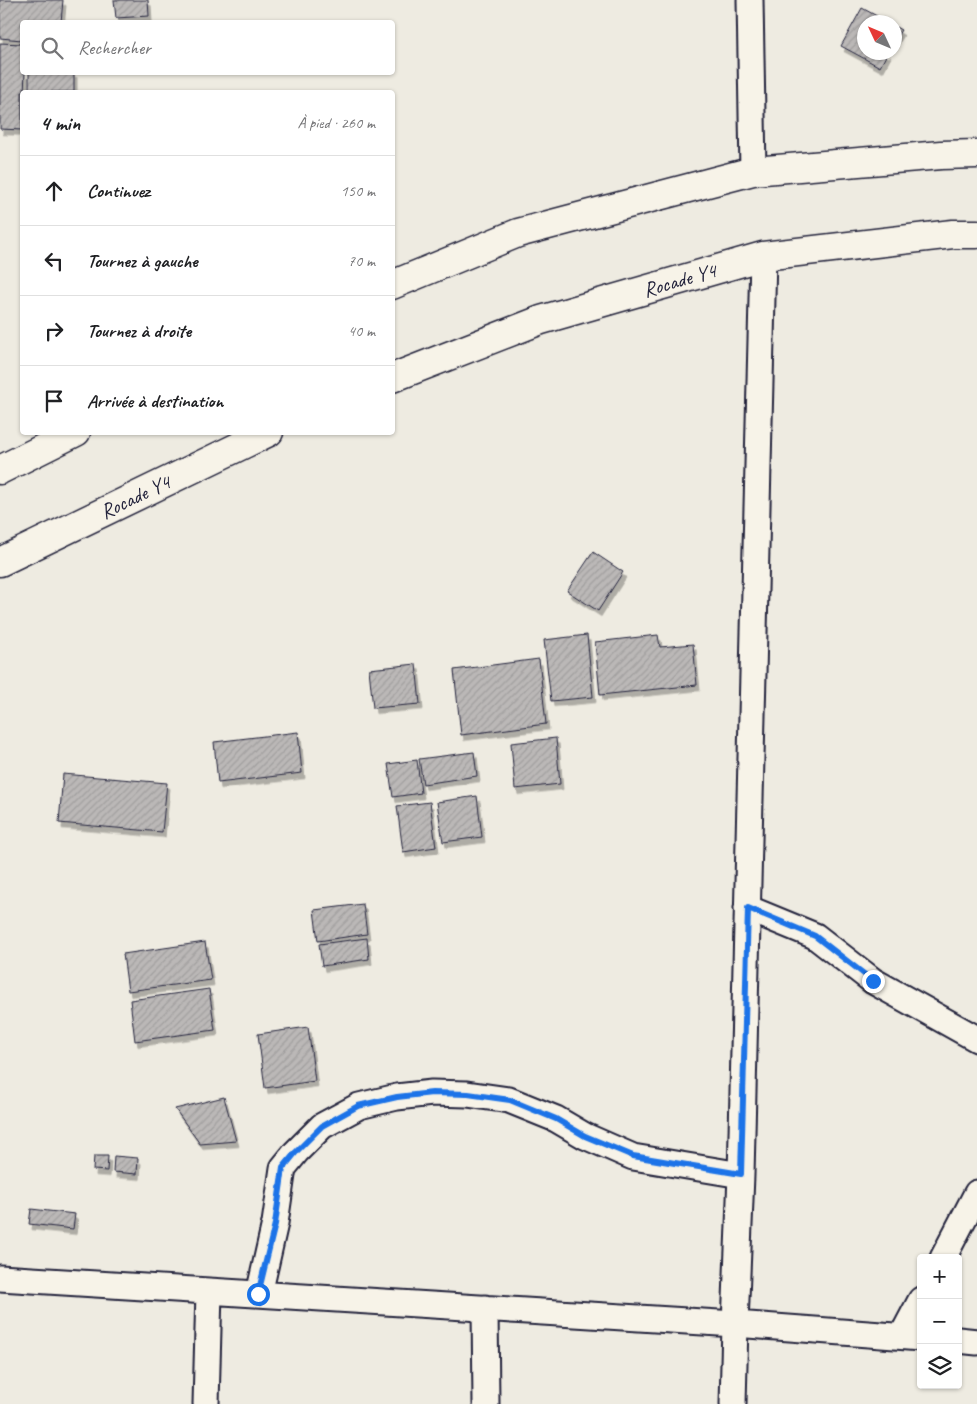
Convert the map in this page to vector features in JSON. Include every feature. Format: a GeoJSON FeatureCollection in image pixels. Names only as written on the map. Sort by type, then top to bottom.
{"type":"FeatureCollection","features":[{"type":"Feature","properties":{"kind":"highway"},"geometry":{"type":"LineString","coordinates":[[395,284],[518,232],[754,171],[941,155],[977,154]]}},
{"type":"Feature","properties":{"kind":"highway","name":"Rocade Y4"},"geometry":{"type":"LineString","coordinates":[[395,377],[541,320],[763,256],[953,234],[977,234]]}},
{"type":"Feature","properties":{"kind":"highway"},"geometry":{"type":"LineString","coordinates":[[0,470],[70,435]]}},
{"type":"Feature","properties":{"kind":"highway","name":"Rocade Y4"},"geometry":{"type":"LineString","coordinates":[[0,562],[263,435]]}},
{"type":"Feature","properties":{"kind":"street"},"geometry":{"type":"LineString","coordinates":[[750,0],[754,171]]}},
{"type":"Feature","properties":{"kind":"street"},"geometry":{"type":"LineString","coordinates":[[733,1404],[748,908],[763,256]]}},
{"type":"Feature","properties":{"kind":"street"},"geometry":{"type":"LineString","coordinates":[[748,908],[815,936],[873,981],[977,1039]]}},
{"type":"Feature","properties":{"kind":"street"},"geometry":{"type":"LineString","coordinates":[[258,1294],[275,1224],[283,1168],[322,1126],[358,1106],[397,1097],[432,1093],[468,1094],[510,1100],[556,1119],[585,1136],[633,1156],[741,1174]]}},
{"type":"Feature","properties":{"kind":"street"},"geometry":{"type":"LineString","coordinates":[[945,1254],[977,1193]]}},
{"type":"Feature","properties":{"kind":"street"},"geometry":{"type":"LineString","coordinates":[[0,1278],[735,1324],[911,1337],[917,1315]]}},
{"type":"Feature","properties":{"kind":"street"},"geometry":{"type":"LineString","coordinates":[[206,1404],[209,1291]]}},
{"type":"Feature","properties":{"kind":"street"},"geometry":{"type":"LineString","coordinates":[[485,1308],[486,1404]]}},
{"type":"Feature","properties":{"kind":"street"},"geometry":{"type":"LineString","coordinates":[[962,1340],[977,1342]]}},
{"type":"Feature","properties":{"kind":"building"},"geometry":{"type":"Polygon","coordinates":[[[0,0],[63,0],[61,20],[20,20],[20,40],[0,38],[0,0]]]}},
{"type":"Feature","properties":{"kind":"building"},"geometry":{"type":"Polygon","coordinates":[[[114,0],[148,0],[149,16],[116,18],[114,0]]]}},
{"type":"Feature","properties":{"kind":"building"},"geometry":{"type":"Polygon","coordinates":[[[862,8],[875,15],[858,15],[862,8]]]}},
{"type":"Feature","properties":{"kind":"building"},"geometry":{"type":"Polygon","coordinates":[[[857,17],[857,55],[841,46],[857,17]]]}},
{"type":"Feature","properties":{"kind":"building"},"geometry":{"type":"Polygon","coordinates":[[[0,43],[20,44],[20,75],[25,75],[24,90],[20,90],[20,130],[0,129],[0,43]]]}},
{"type":"Feature","properties":{"kind":"building"},"geometry":{"type":"Polygon","coordinates":[[[867,60],[884,60],[880,67],[867,60]]]}},
{"type":"Feature","properties":{"kind":"building"},"geometry":{"type":"Polygon","coordinates":[[[29,75],[74,75],[74,90],[29,90],[29,75]]]}},
{"type":"Feature","properties":{"kind":"building"},"geometry":{"type":"Polygon","coordinates":[[[593,552],[623,572],[598,611],[567,591],[593,552]]]}},
{"type":"Feature","properties":{"kind":"building"},"geometry":{"type":"Polygon","coordinates":[[[587,635],[593,697],[551,701],[544,640],[587,635]]]}},
{"type":"Feature","properties":{"kind":"building"},"geometry":{"type":"Polygon","coordinates":[[[658,635],[660,647],[693,644],[697,685],[600,695],[595,642],[658,635]]]}},
{"type":"Feature","properties":{"kind":"building"},"geometry":{"type":"Polygon","coordinates":[[[539,659],[546,724],[461,735],[454,670],[539,659]]]}},
{"type":"Feature","properties":{"kind":"building"},"geometry":{"type":"Polygon","coordinates":[[[416,664],[420,704],[373,708],[369,669],[416,664]]]}},
{"type":"Feature","properties":{"kind":"building"},"geometry":{"type":"Polygon","coordinates":[[[298,732],[302,773],[218,783],[214,742],[298,732]]]}},
{"type":"Feature","properties":{"kind":"building"},"geometry":{"type":"Polygon","coordinates":[[[556,738],[560,784],[515,789],[511,743],[556,738]]]}},
{"type":"Feature","properties":{"kind":"building"},"geometry":{"type":"Polygon","coordinates":[[[474,752],[477,776],[423,784],[419,759],[474,752]]]}},
{"type":"Feature","properties":{"kind":"building"},"geometry":{"type":"Polygon","coordinates":[[[417,760],[421,793],[393,797],[388,764],[417,760]]]}},
{"type":"Feature","properties":{"kind":"building"},"geometry":{"type":"Polygon","coordinates":[[[63,774],[167,783],[162,832],[59,823],[63,774]]]}},
{"type":"Feature","properties":{"kind":"building"},"geometry":{"type":"Polygon","coordinates":[[[477,796],[482,837],[443,842],[437,802],[477,796]]]}},
{"type":"Feature","properties":{"kind":"building"},"geometry":{"type":"Polygon","coordinates":[[[430,802],[436,847],[403,852],[397,806],[430,802]]]}},
{"type":"Feature","properties":{"kind":"building"},"geometry":{"type":"Polygon","coordinates":[[[363,904],[367,934],[318,941],[314,910],[363,904]]]}},
{"type":"Feature","properties":{"kind":"building"},"geometry":{"type":"Polygon","coordinates":[[[367,938],[369,959],[322,966],[319,944],[367,938]]]}},
{"type":"Feature","properties":{"kind":"building"},"geometry":{"type":"Polygon","coordinates":[[[205,942],[211,980],[128,991],[123,954],[205,942]]]}},
{"type":"Feature","properties":{"kind":"building"},"geometry":{"type":"Polygon","coordinates":[[[209,989],[215,1030],[135,1041],[130,1000],[209,989]]]}},
{"type":"Feature","properties":{"kind":"building"},"geometry":{"type":"Polygon","coordinates":[[[308,1027],[315,1081],[265,1088],[258,1034],[308,1027]]]}},
{"type":"Feature","properties":{"kind":"building"},"geometry":{"type":"Polygon","coordinates":[[[224,1097],[236,1141],[200,1144],[175,1109],[224,1097]]]}},
{"type":"Feature","properties":{"kind":"building"},"geometry":{"type":"Polygon","coordinates":[[[94,1156],[108,1156],[107,1171],[93,1170],[94,1156]]]}},
{"type":"Feature","properties":{"kind":"building"},"geometry":{"type":"Polygon","coordinates":[[[114,1156],[138,1158],[137,1174],[113,1172],[114,1156]]]}},
{"type":"Feature","properties":{"kind":"building"},"geometry":{"type":"Polygon","coordinates":[[[31,1209],[75,1214],[73,1229],[29,1224],[31,1209]]]}},
{"type":"Feature","properties":{"kind":"route"},"geometry":{"type":"LineString","coordinates":[[258,1294],[275,1224],[283,1168],[322,1126],[358,1106],[397,1097],[432,1093],[468,1094],[510,1100],[556,1119],[585,1136],[633,1156],[741,1174],[748,908],[815,936],[873,981]]}}]}
